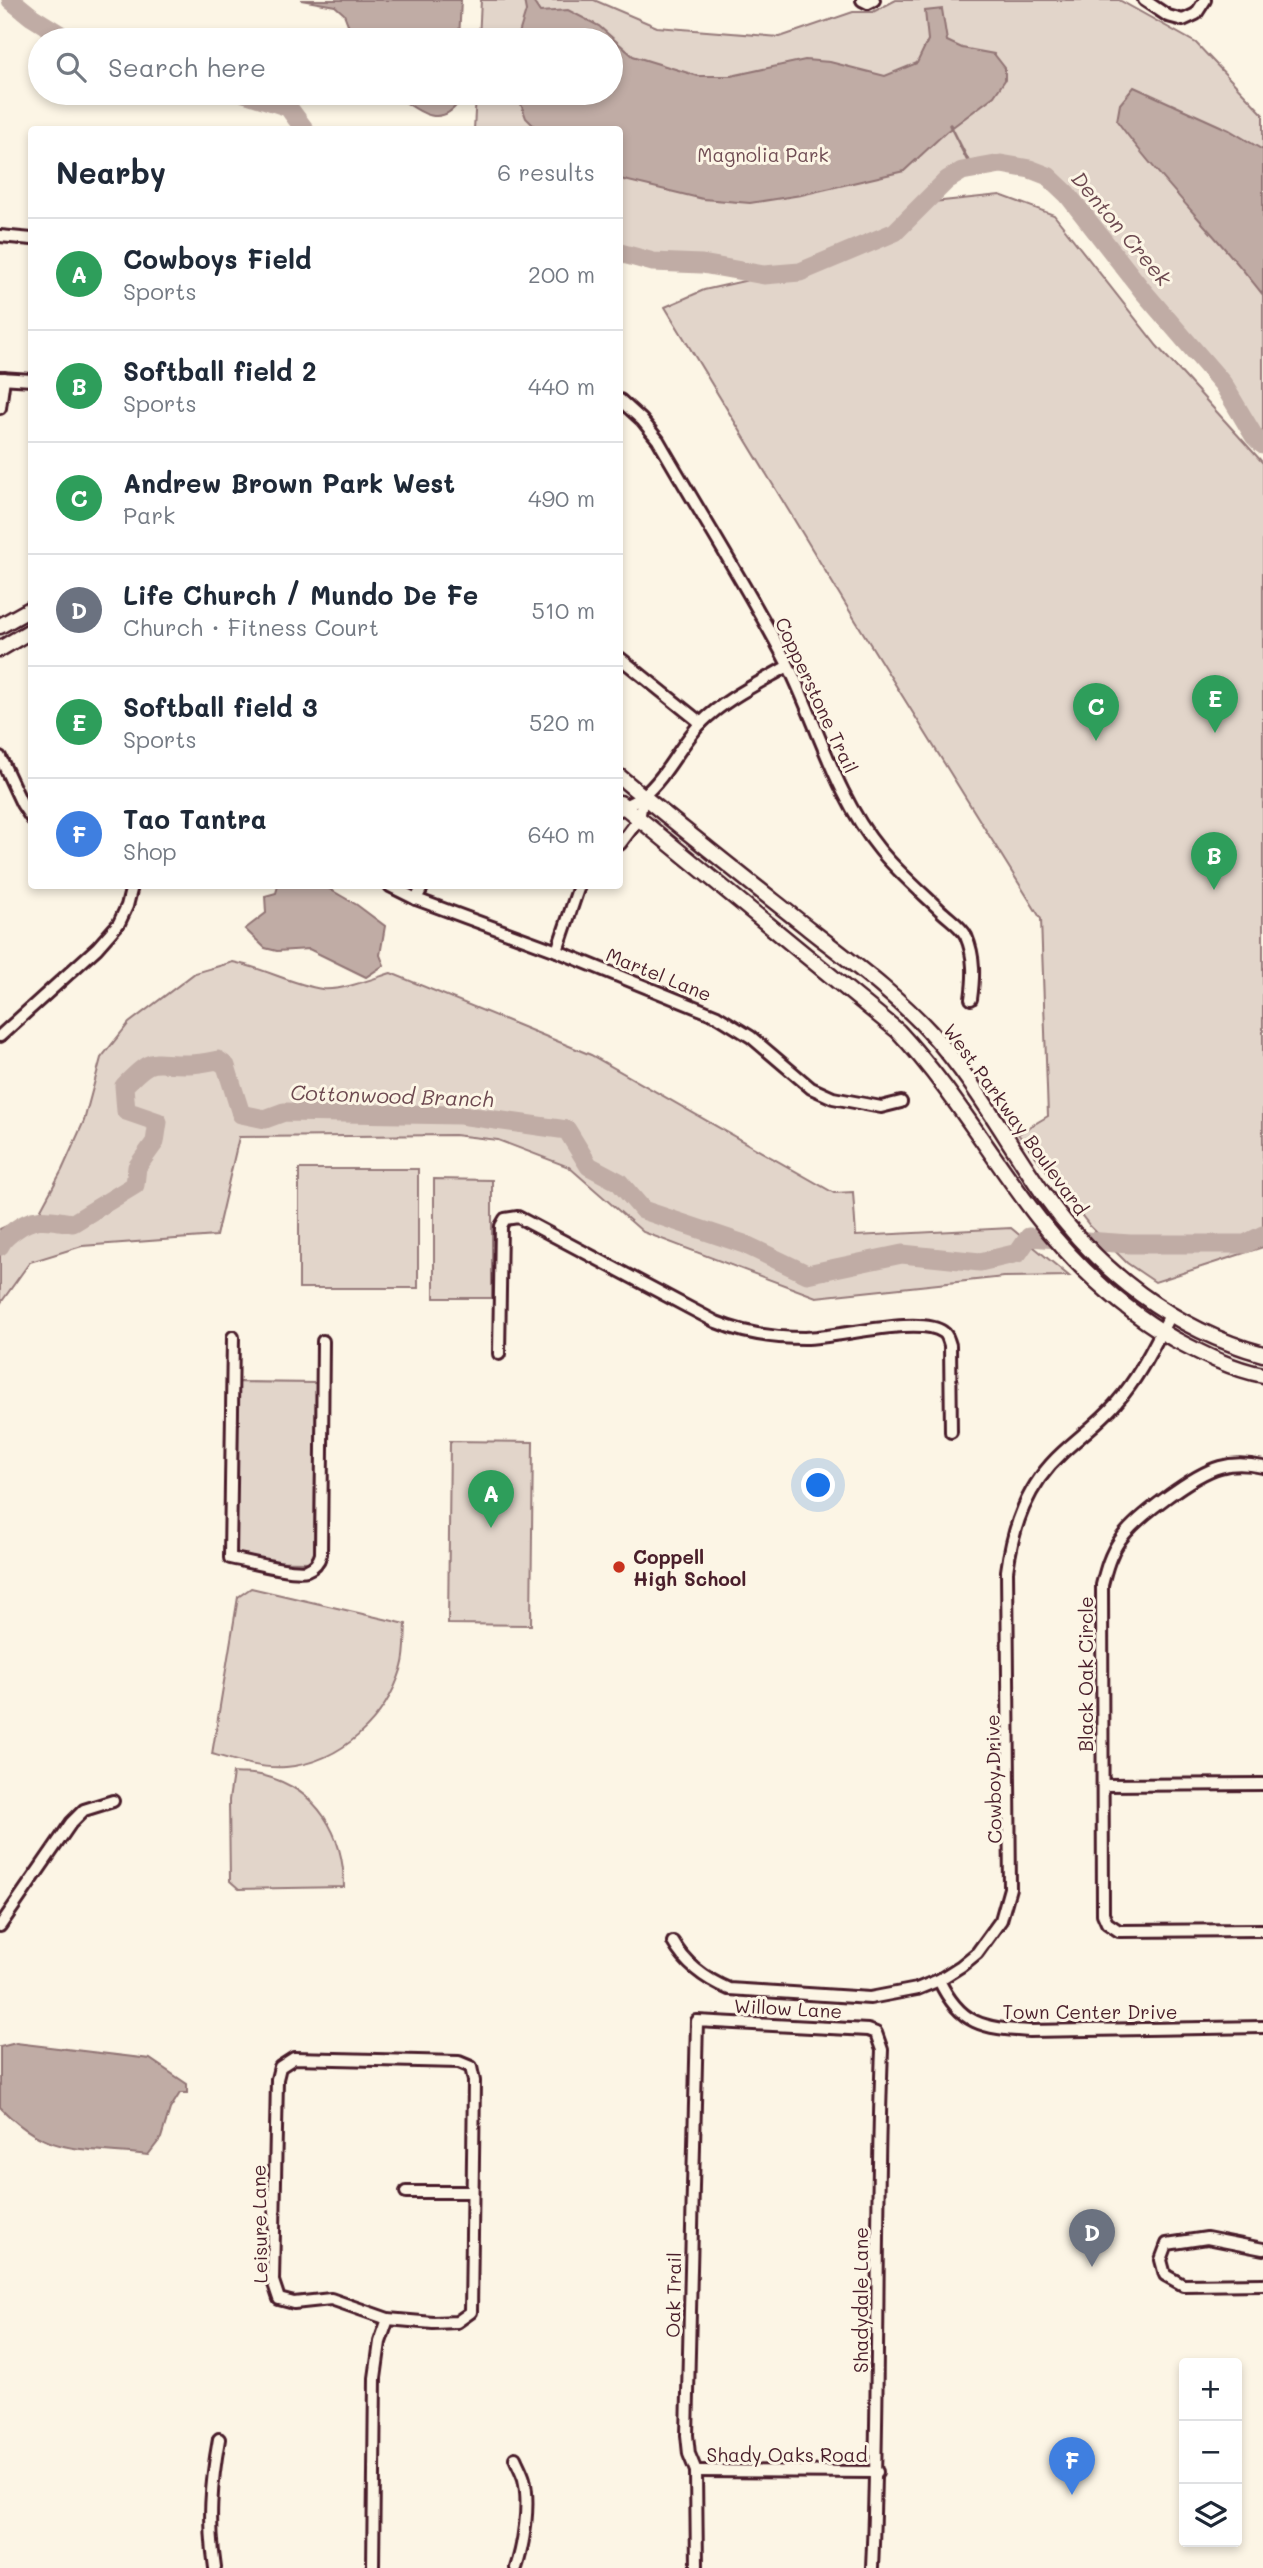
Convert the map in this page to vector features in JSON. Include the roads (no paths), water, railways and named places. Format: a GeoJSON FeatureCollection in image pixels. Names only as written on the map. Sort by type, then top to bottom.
{"type":"FeatureCollection","features":[{"type":"Feature","properties":{"kind":"street"},"geometry":{"type":"LineString","coordinates":[[1144,0],[1168,16],[1183,20],[1196,14],[1205,0]]}},
{"type":"Feature","properties":{"kind":"street"},"geometry":{"type":"LineString","coordinates":[[0,236],[28,239]]}},
{"type":"Feature","properties":{"kind":"street"},"geometry":{"type":"LineString","coordinates":[[0,408],[2,378],[28,380]]}},
{"type":"Feature","properties":{"kind":"street","name":"Copperstone Trail"},"geometry":{"type":"LineString","coordinates":[[623,407],[658,440],[788,666],[823,742],[838,783],[856,814],[880,850],[965,933],[972,953],[974,974],[971,999]]}},
{"type":"Feature","properties":{"kind":"street"},"geometry":{"type":"LineString","coordinates":[[0,626],[28,610]]}},
{"type":"Feature","properties":{"kind":"street"},"geometry":{"type":"LineString","coordinates":[[0,649],[28,632]]}},
{"type":"Feature","properties":{"kind":"street"},"geometry":{"type":"LineString","coordinates":[[623,660],[701,723]]}},
{"type":"Feature","properties":{"kind":"street"},"geometry":{"type":"LineString","coordinates":[[623,806],[643,797],[678,756],[701,723],[732,698],[788,666]]}},
{"type":"Feature","properties":{"kind":"street"},"geometry":{"type":"LineString","coordinates":[[0,757],[28,813]]}},
{"type":"Feature","properties":{"kind":"street","name":"West Parkway Boulevard"},"geometry":{"type":"LineString","coordinates":[[623,780],[887,990],[930,1032],[960,1069],[1046,1198],[1062,1218],[1133,1290],[1170,1315],[1211,1336],[1263,1354]]}},
{"type":"Feature","properties":{"kind":"street"},"geometry":{"type":"LineString","coordinates":[[623,840],[639,819],[643,797]]}},
{"type":"Feature","properties":{"kind":"street","name":"West Parkway Boulevard"},"geometry":{"type":"LineString","coordinates":[[623,808],[898,1031],[934,1071],[1038,1218],[1109,1294],[1161,1331],[1194,1350],[1226,1364],[1263,1375]]}},
{"type":"Feature","properties":{"kind":"street"},"geometry":{"type":"LineString","coordinates":[[0,1036],[97,948],[112,931],[127,906],[131,889]]}},
{"type":"Feature","properties":{"kind":"street","name":"Martel Lane"},"geometry":{"type":"LineString","coordinates":[[396,889],[717,1016],[751,1038],[811,1088],[833,1098],[881,1107],[901,1102]]}},
{"type":"Feature","properties":{"kind":"street"},"geometry":{"type":"LineString","coordinates":[[416,899],[421,889]]}},
{"type":"Feature","properties":{"kind":"street"},"geometry":{"type":"LineString","coordinates":[[557,951],[578,889]]}},
{"type":"Feature","properties":{"kind":"street"},"geometry":{"type":"LineString","coordinates":[[499,1354],[501,1227],[505,1219],[518,1217],[716,1322],[745,1332],[771,1337],[808,1338],[912,1325],[937,1328],[947,1336],[950,1345],[951,1432]]}},
{"type":"Feature","properties":{"kind":"street","name":"Cowboy Drive"},"geometry":{"type":"LineString","coordinates":[[673,1942],[691,1966],[712,1983],[729,1989],[870,1998],[917,1989],[939,1980],[961,1966],[989,1937],[1001,1920],[1010,1888],[1007,1572],[1012,1539],[1025,1501],[1045,1470],[1115,1405],[1138,1374],[1170,1315]]}},
{"type":"Feature","properties":{"kind":"street"},"geometry":{"type":"LineString","coordinates":[[233,1337],[230,1558],[298,1571],[316,1565],[320,1554],[323,1341]]}},
{"type":"Feature","properties":{"kind":"street","name":"Black Oak Circle"},"geometry":{"type":"LineString","coordinates":[[1263,1467],[1240,1464],[1221,1466],[1196,1476],[1131,1527],[1108,1561],[1102,1585],[1104,1914],[1107,1923],[1119,1931],[1263,1930]]}},
{"type":"Feature","properties":{"kind":"street"},"geometry":{"type":"LineString","coordinates":[[1103,1785],[1263,1784]]}},
{"type":"Feature","properties":{"kind":"street"},"geometry":{"type":"LineString","coordinates":[[0,1926],[71,1823],[84,1810],[113,1801]]}},
{"type":"Feature","properties":{"kind":"street","name":"Town Center Drive"},"geometry":{"type":"LineString","coordinates":[[939,1980],[949,2001],[964,2016],[993,2028],[1029,2031],[1263,2027]]}},
{"type":"Feature","properties":{"kind":"street","name":"Willow Lane"},"geometry":{"type":"LineString","coordinates":[[697,2021],[868,2030],[876,2033]]}},
{"type":"Feature","properties":{"kind":"street","name":"Oak Trail"},"geometry":{"type":"LineString","coordinates":[[697,2021],[687,2435],[689,2454],[696,2471],[697,2568]]}},
{"type":"Feature","properties":{"kind":"street","name":"Shadydale Lane"},"geometry":{"type":"LineString","coordinates":[[873,2568],[877,2472],[878,2196],[882,2050],[876,2033]]}},
{"type":"Feature","properties":{"kind":"street","name":"Leisure Lane"},"geometry":{"type":"LineString","coordinates":[[294,2058],[458,2062],[471,2067],[474,2081],[471,2312],[457,2322],[388,2319],[331,2300],[294,2303],[279,2299],[273,2281],[277,2079],[280,2067],[294,2058]]}},
{"type":"Feature","properties":{"kind":"street"},"geometry":{"type":"LineString","coordinates":[[407,2192],[471,2192]]}},
{"type":"Feature","properties":{"kind":"street"},"geometry":{"type":"LineString","coordinates":[[1263,2249],[1207,2238],[1167,2244],[1161,2260],[1165,2275],[1184,2285],[1263,2284]]}},
{"type":"Feature","properties":{"kind":"street"},"geometry":{"type":"LineString","coordinates":[[373,2568],[374,2378],[380,2342],[388,2319]]}},
{"type":"Feature","properties":{"kind":"street"},"geometry":{"type":"LineString","coordinates":[[215,2568],[210,2538],[210,2502],[219,2439]]}},
{"type":"Feature","properties":{"kind":"street"},"geometry":{"type":"LineString","coordinates":[[515,2458],[524,2479],[525,2503],[521,2551],[516,2568]]}},
{"type":"Feature","properties":{"kind":"street","name":"Shady Oaks Road"},"geometry":{"type":"LineString","coordinates":[[696,2471],[877,2472]]}},
{"type":"Feature","properties":{"kind":"waterway","name":"Denton Creek"},"geometry":{"type":"LineString","coordinates":[[11,0],[50,28]]}},
{"type":"Feature","properties":{"kind":"waterway","name":"Denton Creek"},"geometry":{"type":"LineString","coordinates":[[282,105],[288,107],[302,126]]}},
{"type":"Feature","properties":{"kind":"waterway"},"geometry":{"type":"LineString","coordinates":[[950,125],[972,169]]}},
{"type":"Feature","properties":{"kind":"waterway","name":"Denton Creek"},"geometry":{"type":"LineString","coordinates":[[623,254],[653,262],[702,264],[764,275],[800,272],[895,232],[947,180],[962,171],[1001,164],[1030,169],[1048,176],[1067,194],[1142,290],[1223,384],[1254,436],[1263,445]]}},
{"type":"Feature","properties":{"kind":"waterway","name":"Cottonwood Branch"},"geometry":{"type":"LineString","coordinates":[[0,1246],[8,1235],[23,1225],[43,1219],[73,1223],[135,1185],[137,1167],[155,1142],[158,1122],[126,1111],[124,1086],[142,1069],[154,1063],[193,1064],[218,1060],[226,1066],[241,1114],[265,1119],[284,1112],[460,1115],[567,1130],[589,1166],[619,1182],[643,1210],[744,1244],[807,1274],[902,1254],[980,1262],[1018,1253],[1029,1237],[1130,1244],[1245,1244],[1263,1235]]}},
{"type":"Feature","properties":{"kind":"place","name":"Softball field 3"},"geometry":{"type":"Point","coordinates":[1215,733]}},
{"type":"Feature","properties":{"kind":"place","name":"Andrew Brown Park West"},"geometry":{"type":"Point","coordinates":[1096,741]}},
{"type":"Feature","properties":{"kind":"place","name":"Softball field 2"},"geometry":{"type":"Point","coordinates":[1214,890]}},
{"type":"Feature","properties":{"kind":"place","name":"Cowboys Field"},"geometry":{"type":"Point","coordinates":[491,1528]}},
{"type":"Feature","properties":{"kind":"place","name":"Coppell High School"},"geometry":{"type":"Point","coordinates":[619,1567]}},
{"type":"Feature","properties":{"kind":"place","name":"Life Church / Mundo De Fe"},"geometry":{"type":"Point","coordinates":[1092,2267]}},
{"type":"Feature","properties":{"kind":"place","name":"Tao Tantra"},"geometry":{"type":"Point","coordinates":[1072,2495]}},
{"type":"Feature","properties":{"kind":"park label","name":"Magnolia Park"},"geometry":{"type":"Point","coordinates":[763,154]}}]}
